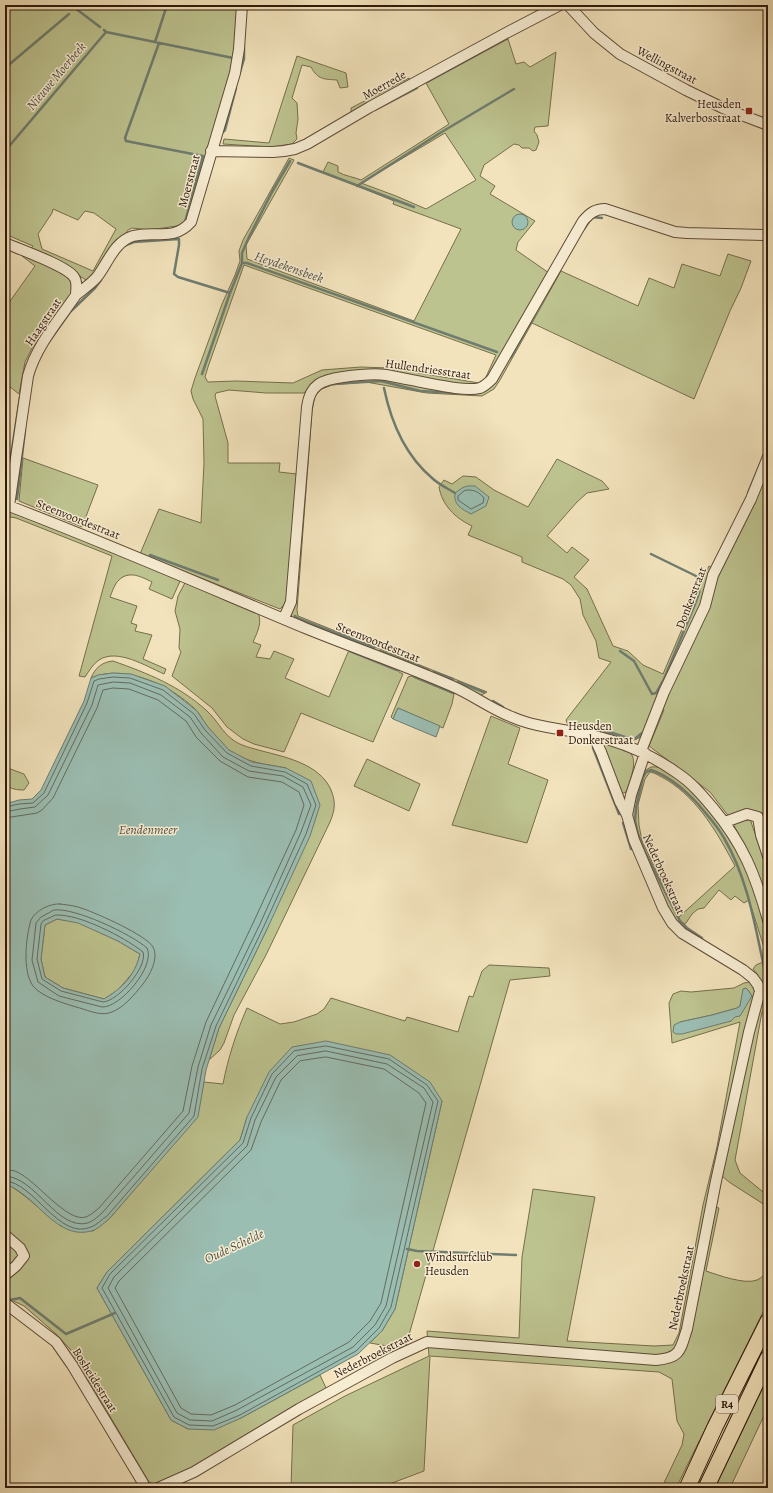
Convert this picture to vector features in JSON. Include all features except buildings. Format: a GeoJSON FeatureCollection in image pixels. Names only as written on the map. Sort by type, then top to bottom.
{"type":"FeatureCollection","features":[{"type":"Feature","properties":{"kind":"highway","name":"R4"},"geometry":{"type":"LineString","coordinates":[[687,1488],[715,1427],[768,1321]]}},
{"type":"Feature","properties":{"kind":"highway","name":"R4"},"geometry":{"type":"LineString","coordinates":[[706,1488],[768,1358]]}},
{"type":"Feature","properties":{"kind":"street","name":"Moerstraat"},"geometry":{"type":"LineString","coordinates":[[76,295],[97,277],[118,246],[126,240],[133,236],[173,234],[187,227],[191,222],[235,73],[239,49],[242,5]]}},
{"type":"Feature","properties":{"kind":"street","name":"Moerrede"},"geometry":{"type":"LineString","coordinates":[[211,151],[274,152],[296,149],[370,107],[560,5]]}},
{"type":"Feature","properties":{"kind":"street","name":"Wellingstraat"},"geometry":{"type":"LineString","coordinates":[[568,5],[594,33],[620,54],[686,90],[723,108],[768,125]]}},
{"type":"Feature","properties":{"kind":"street","name":"Hullendriesstraat"},"geometry":{"type":"LineString","coordinates":[[284,618],[291,602],[308,398],[312,390],[317,385],[331,379],[385,375],[432,385],[469,389],[479,388],[486,385],[492,379],[583,221],[596,210],[601,209],[611,211],[675,232],[768,235]]}},
{"type":"Feature","properties":{"kind":"street","name":"Haagstraat"},"geometry":{"type":"LineString","coordinates":[[5,243],[55,265],[73,276],[76,280],[76,295],[39,349],[32,363],[28,376],[7,506]]}},
{"type":"Feature","properties":{"kind":"street","name":"Donkerstraat"},"geometry":{"type":"LineString","coordinates":[[627,815],[643,752],[664,692],[705,606],[713,575],[751,499],[768,456]]}},
{"type":"Feature","properties":{"kind":"street","name":"Steenvoordestraat"},"geometry":{"type":"LineString","coordinates":[[7,506],[168,569],[304,627],[454,687],[511,717],[525,722],[593,735],[643,752],[677,773],[691,784],[725,822],[736,838],[746,857],[757,884],[768,920]]}},
{"type":"Feature","properties":{"kind":"street","name":"Nederbroekstraat"},"geometry":{"type":"LineString","coordinates":[[158,1488],[194,1472],[300,1409],[392,1358],[427,1342],[656,1360],[668,1359],[678,1353],[687,1330],[716,1181],[749,1032],[760,991],[756,981],[751,976],[682,933],[672,923],[663,908],[634,840],[627,815],[620,802],[593,735]]}},
{"type":"Feature","properties":{"kind":"street"},"geometry":{"type":"LineString","coordinates":[[725,822],[747,814],[758,817],[761,834],[768,856]]}},
{"type":"Feature","properties":{"kind":"street"},"geometry":{"type":"LineString","coordinates":[[5,1235],[20,1248],[24,1256],[16,1266],[5,1275]]}},
{"type":"Feature","properties":{"kind":"street","name":"Bosheidestraat"},"geometry":{"type":"LineString","coordinates":[[5,1303],[56,1342],[75,1371],[144,1488]]}},
{"type":"Feature","properties":{"kind":"green space"},"geometry":{"type":"Polygon","coordinates":[[[5,5],[237,5],[237,34],[230,77],[184,225],[149,230],[132,228],[128,230],[94,277],[86,280],[64,266],[29,250],[33,246],[5,234],[5,5]],[[53,209],[52,213],[38,234],[42,249],[93,271],[116,229],[94,213],[85,211],[78,220],[53,209]]]}},
{"type":"Feature","properties":{"kind":"green space"},"geometry":{"type":"Polygon","coordinates":[[[508,39],[516,64],[524,62],[530,67],[556,52],[548,126],[535,127],[534,131],[539,142],[536,150],[533,151],[529,148],[522,148],[519,145],[514,144],[484,165],[480,176],[495,186],[490,194],[535,221],[518,242],[516,250],[549,273],[491,375],[480,385],[327,375],[317,379],[304,393],[266,393],[229,390],[216,393],[215,396],[228,443],[228,463],[280,463],[279,472],[297,474],[287,602],[280,609],[140,554],[159,509],[201,523],[204,463],[203,419],[193,399],[191,391],[222,304],[240,261],[239,251],[243,240],[289,158],[294,160],[246,245],[247,259],[414,321],[461,229],[393,204],[394,201],[323,172],[328,162],[338,166],[338,172],[361,180],[449,124],[426,83],[508,39]],[[445,133],[361,183],[426,209],[476,180],[445,133]],[[244,265],[208,367],[205,377],[208,382],[236,381],[293,383],[322,370],[361,367],[389,368],[479,383],[485,379],[496,355],[244,265]]]}},
{"type":"Feature","properties":{"kind":"green space"},"geometry":{"type":"Polygon","coordinates":[[[297,56],[346,73],[348,87],[340,88],[337,80],[319,77],[311,67],[302,65],[292,98],[297,103],[298,119],[296,133],[297,139],[292,144],[271,147],[223,144],[224,139],[269,143],[297,56]]]}},
{"type":"Feature","properties":{"kind":"green space"},"geometry":{"type":"Polygon","coordinates":[[[409,78],[411,81],[351,114],[351,108],[409,78]]]}},
{"type":"Feature","properties":{"kind":"green space"},"geometry":{"type":"Polygon","coordinates":[[[25,253],[69,275],[73,287],[70,299],[32,348],[25,362],[19,394],[5,383],[5,303],[8,304],[35,266],[22,256],[25,253]]]}},
{"type":"Feature","properties":{"kind":"green space"},"geometry":{"type":"Polygon","coordinates":[[[728,254],[751,261],[694,399],[532,323],[561,271],[638,306],[649,278],[674,288],[682,264],[720,276],[728,254]]]}},
{"type":"Feature","properties":{"kind":"green space"},"geometry":{"type":"Polygon","coordinates":[[[528,321],[532,323],[494,389],[482,396],[427,393],[366,382],[331,385],[321,389],[315,396],[312,411],[297,610],[298,616],[487,692],[480,696],[292,618],[291,613],[311,396],[327,383],[378,378],[482,390],[528,321]]]}},
{"type":"Feature","properties":{"kind":"green space"},"geometry":{"type":"Polygon","coordinates":[[[23,458],[98,485],[82,527],[19,501],[23,458]]]}},
{"type":"Feature","properties":{"kind":"green space"},"geometry":{"type":"Polygon","coordinates":[[[557,459],[602,481],[609,489],[587,493],[547,536],[567,553],[572,547],[589,560],[574,577],[587,589],[613,646],[628,651],[643,665],[663,674],[709,566],[713,568],[715,583],[749,515],[768,470],[768,840],[765,828],[750,819],[768,871],[768,898],[752,859],[730,818],[710,792],[649,746],[664,710],[654,707],[642,736],[635,740],[567,723],[566,720],[611,662],[599,658],[596,641],[583,615],[580,599],[571,585],[563,579],[522,562],[522,557],[468,535],[472,526],[460,519],[450,510],[443,500],[439,487],[444,480],[452,484],[463,476],[476,477],[494,490],[528,507],[557,459]]]}},
{"type":"Feature","properties":{"kind":"green space"},"geometry":{"type":"Polygon","coordinates":[[[5,511],[9,511],[181,579],[172,599],[149,589],[152,582],[136,575],[127,575],[118,581],[110,597],[137,606],[131,623],[137,625],[135,631],[152,635],[143,659],[166,669],[164,674],[132,660],[114,656],[99,660],[85,677],[79,676],[112,556],[16,518],[5,516],[5,511]]]}},
{"type":"Feature","properties":{"kind":"green space"},"geometry":{"type":"Polygon","coordinates":[[[186,581],[257,611],[260,622],[253,642],[261,645],[256,657],[270,659],[274,651],[294,659],[285,678],[329,697],[349,650],[397,668],[399,672],[403,674],[373,742],[301,713],[284,752],[254,744],[243,739],[227,727],[212,708],[172,676],[181,652],[179,648],[180,629],[175,611],[178,596],[186,581]]]}},
{"type":"Feature","properties":{"kind":"green space"},"geometry":{"type":"Polygon","coordinates":[[[113,661],[163,681],[186,694],[207,711],[229,737],[236,742],[247,747],[291,759],[310,768],[326,781],[334,798],[334,810],[330,822],[266,955],[234,1015],[224,1043],[220,1050],[209,1060],[219,1028],[268,927],[286,768],[249,760],[229,750],[208,728],[196,710],[186,701],[161,685],[133,675],[118,673],[104,674],[91,678],[99,666],[113,661]]]}},
{"type":"Feature","properties":{"kind":"green space"},"geometry":{"type":"Polygon","coordinates":[[[411,676],[454,694],[443,728],[398,708],[393,719],[391,717],[408,677],[411,676]]]}},
{"type":"Feature","properties":{"kind":"green space"},"geometry":{"type":"Polygon","coordinates":[[[491,716],[520,728],[508,764],[548,780],[527,843],[452,825],[491,716]]]}},
{"type":"Feature","properties":{"kind":"green space"},"geometry":{"type":"Polygon","coordinates":[[[602,742],[628,750],[631,754],[634,765],[626,792],[623,793],[620,791],[602,746],[602,742]]]}},
{"type":"Feature","properties":{"kind":"green space"},"geometry":{"type":"Polygon","coordinates":[[[367,759],[420,784],[409,811],[354,786],[367,759]]]}},
{"type":"Feature","properties":{"kind":"green space"},"geometry":{"type":"Polygon","coordinates":[[[5,767],[24,774],[29,783],[24,790],[14,789],[5,785],[5,767]]]}},
{"type":"Feature","properties":{"kind":"green space"},"geometry":{"type":"Polygon","coordinates":[[[651,767],[655,767],[664,769],[675,777],[697,796],[710,810],[732,841],[749,875],[767,932],[768,960],[749,900],[744,903],[735,896],[731,900],[719,890],[704,908],[698,909],[692,914],[686,923],[680,926],[671,913],[641,847],[634,827],[632,814],[644,771],[651,767]],[[650,772],[645,779],[638,805],[639,825],[642,841],[679,917],[735,866],[707,818],[689,797],[667,780],[650,772]]]}},
{"type":"Feature","properties":{"kind":"green space"},"geometry":{"type":"Polygon","coordinates":[[[57,919],[78,922],[118,941],[140,954],[136,969],[118,990],[104,999],[63,988],[45,977],[41,959],[45,925],[57,919]]]}},
{"type":"Feature","properties":{"kind":"green space"},"geometry":{"type":"Polygon","coordinates":[[[768,960],[768,1012],[767,1010],[762,1012],[735,1160],[740,1173],[768,1196],[768,1207],[729,1182],[721,1175],[762,989],[758,975],[753,969],[756,965],[768,960]]]}},
{"type":"Feature","properties":{"kind":"green space"},"geometry":{"type":"Polygon","coordinates":[[[489,965],[549,968],[550,976],[510,980],[405,1349],[370,1343],[382,1331],[395,1309],[442,1101],[247,1117],[240,1140],[107,1272],[97,1288],[171,1420],[188,1429],[241,1418],[320,1375],[327,1390],[200,1464],[164,1482],[154,1484],[149,1482],[70,1349],[55,1333],[24,1306],[5,1297],[5,1185],[11,1186],[61,1226],[93,1231],[109,1219],[197,1117],[204,1082],[223,1084],[227,1065],[239,1027],[247,1008],[280,1024],[294,1022],[317,1014],[324,1009],[331,998],[405,1021],[407,1017],[458,1032],[469,996],[473,997],[482,971],[489,965]]]}},
{"type":"Feature","properties":{"kind":"green space"},"geometry":{"type":"Polygon","coordinates":[[[750,982],[753,984],[756,991],[709,1206],[719,1208],[706,1271],[732,1279],[752,1281],[760,1278],[768,1269],[768,1302],[676,1488],[663,1485],[682,1445],[684,1434],[677,1421],[672,1379],[659,1372],[430,1356],[424,1471],[379,1488],[291,1488],[293,1425],[345,1396],[429,1356],[427,1331],[519,1338],[522,1257],[533,1189],[595,1197],[567,1341],[654,1346],[673,1345],[679,1333],[703,1205],[717,1147],[740,1022],[672,1043],[669,1003],[673,994],[681,991],[691,992],[734,988],[750,982]],[[746,988],[744,989],[740,1006],[737,1008],[680,1022],[731,1021],[752,996],[746,988]]]}},
{"type":"Feature","properties":{"kind":"green space"},"geometry":{"type":"Polygon","coordinates":[[[768,1377],[768,1407],[730,1488],[715,1488],[768,1377]]]}},
{"type":"Feature","properties":{"kind":"water"},"geometry":{"type":"Polygon","coordinates":[[[520,214],[527,219],[528,222],[523,229],[520,230],[513,225],[512,222],[517,215],[520,214]]]}},
{"type":"Feature","properties":{"kind":"water"},"geometry":{"type":"Polygon","coordinates":[[[467,486],[475,486],[489,497],[486,506],[471,514],[459,506],[455,501],[455,493],[467,486]]]}},
{"type":"Feature","properties":{"kind":"water","name":"Eendenmeer"},"geometry":{"type":"Polygon","coordinates":[[[113,673],[131,674],[165,686],[197,711],[208,727],[229,750],[252,762],[286,768],[311,781],[320,805],[310,836],[219,1028],[206,1070],[198,1117],[109,1219],[96,1229],[81,1232],[72,1231],[54,1222],[19,1191],[13,1187],[5,1185],[5,804],[19,800],[32,799],[41,790],[84,701],[91,678],[98,675],[113,673]],[[57,919],[45,925],[41,959],[45,977],[63,988],[104,999],[117,990],[131,975],[138,962],[140,954],[118,941],[78,923],[57,919]]]}},
{"type":"Feature","properties":{"kind":"water"},"geometry":{"type":"Polygon","coordinates":[[[398,708],[440,726],[436,737],[393,719],[398,708]]]}},
{"type":"Feature","properties":{"kind":"water"},"geometry":{"type":"Polygon","coordinates":[[[746,988],[752,996],[740,1016],[735,1017],[731,1021],[682,1034],[676,1034],[673,1032],[674,1025],[680,1022],[737,1008],[740,1006],[743,989],[746,988]]]}},
{"type":"Feature","properties":{"kind":"water"},"geometry":{"type":"Polygon","coordinates":[[[326,1041],[390,1055],[430,1082],[442,1101],[395,1309],[382,1331],[358,1354],[241,1418],[214,1430],[188,1429],[171,1420],[97,1288],[107,1272],[240,1140],[247,1117],[269,1072],[292,1047],[326,1041]]]}},
{"type":"Feature","properties":{"kind":"waterway","name":"Nieuwe Moerbeek"},"geometry":{"type":"LineString","coordinates":[[71,5],[100,27]]}},
{"type":"Feature","properties":{"kind":"waterway"},"geometry":{"type":"LineString","coordinates":[[155,42],[167,5]]}},
{"type":"Feature","properties":{"kind":"waterway"},"geometry":{"type":"LineString","coordinates":[[5,68],[69,14]]}},
{"type":"Feature","properties":{"kind":"waterway"},"geometry":{"type":"LineString","coordinates":[[104,30],[106,32],[233,58]]}},
{"type":"Feature","properties":{"kind":"waterway","name":"Nieuwe Moerbeek"},"geometry":{"type":"LineString","coordinates":[[5,151],[106,32]]}},
{"type":"Feature","properties":{"kind":"waterway"},"geometry":{"type":"LineString","coordinates":[[159,43],[125,138],[126,141],[203,156],[185,222]]}},
{"type":"Feature","properties":{"kind":"waterway"},"geometry":{"type":"LineString","coordinates":[[240,72],[244,59],[244,47]]}},
{"type":"Feature","properties":{"kind":"waterway"},"geometry":{"type":"LineString","coordinates":[[427,82],[482,52]]}},
{"type":"Feature","properties":{"kind":"waterway"},"geometry":{"type":"LineString","coordinates":[[223,132],[225,130],[236,88]]}},
{"type":"Feature","properties":{"kind":"waterway"},"geometry":{"type":"LineString","coordinates":[[375,110],[417,88]]}},
{"type":"Feature","properties":{"kind":"waterway"},"geometry":{"type":"LineString","coordinates":[[357,186],[440,133],[514,89]]}},
{"type":"Feature","properties":{"kind":"waterway"},"geometry":{"type":"LineString","coordinates":[[242,263],[242,253],[249,237],[290,161]]}},
{"type":"Feature","properties":{"kind":"waterway"},"geometry":{"type":"LineString","coordinates":[[298,163],[414,207]]}},
{"type":"Feature","properties":{"kind":"waterway","name":"Heydekensbeek"},"geometry":{"type":"LineString","coordinates":[[584,229],[592,217],[602,218]]}},
{"type":"Feature","properties":{"kind":"waterway","name":"Heydekensbeek"},"geometry":{"type":"LineString","coordinates":[[126,245],[134,242],[179,239],[174,274],[178,277],[230,293],[242,263],[247,263],[497,352]]}},
{"type":"Feature","properties":{"kind":"waterway","name":"Heydekensbeek"},"geometry":{"type":"LineString","coordinates":[[48,343],[70,312],[95,288],[101,280]]}},
{"type":"Feature","properties":{"kind":"waterway"},"geometry":{"type":"LineString","coordinates":[[202,374],[230,293]]}},
{"type":"Feature","properties":{"kind":"waterway","name":"Heydekensbeek"},"geometry":{"type":"LineString","coordinates":[[511,357],[536,312]]}},
{"type":"Feature","properties":{"kind":"waterway"},"geometry":{"type":"LineString","coordinates":[[322,388],[332,384],[381,381],[420,391],[457,393]]}},
{"type":"Feature","properties":{"kind":"waterway"},"geometry":{"type":"LineString","coordinates":[[384,388],[400,437],[414,459],[432,478],[455,493]]}},
{"type":"Feature","properties":{"kind":"waterway"},"geometry":{"type":"LineString","coordinates":[[7,482],[20,397]]}},
{"type":"Feature","properties":{"kind":"waterway","name":"Heydekensbeek"},"geometry":{"type":"LineString","coordinates":[[17,499],[25,430]]}},
{"type":"Feature","properties":{"kind":"waterway"},"geometry":{"type":"LineString","coordinates":[[748,493],[768,445]]}},
{"type":"Feature","properties":{"kind":"waterway"},"geometry":{"type":"LineString","coordinates":[[620,651],[634,661],[652,694],[656,693],[664,679],[699,593],[700,581],[696,576],[651,554]]}},
{"type":"Feature","properties":{"kind":"waterway"},"geometry":{"type":"LineString","coordinates":[[150,555],[218,580]]}},
{"type":"Feature","properties":{"kind":"waterway"},"geometry":{"type":"LineString","coordinates":[[295,616],[374,648]]}},
{"type":"Feature","properties":{"kind":"waterway"},"geometry":{"type":"LineString","coordinates":[[350,651],[397,670]]}},
{"type":"Feature","properties":{"kind":"waterway"},"geometry":{"type":"LineString","coordinates":[[380,651],[428,670]]}},
{"type":"Feature","properties":{"kind":"waterway"},"geometry":{"type":"LineString","coordinates":[[434,672],[453,679]]}},
{"type":"Feature","properties":{"kind":"waterway"},"geometry":{"type":"LineString","coordinates":[[415,677],[454,693]]}},
{"type":"Feature","properties":{"kind":"waterway"},"geometry":{"type":"LineString","coordinates":[[458,682],[484,692]]}},
{"type":"Feature","properties":{"kind":"waterway"},"geometry":{"type":"LineString","coordinates":[[493,701],[503,707]]}},
{"type":"Feature","properties":{"kind":"waterway"},"geometry":{"type":"LineString","coordinates":[[574,723],[594,727],[631,739],[636,738],[642,733]]}},
{"type":"Feature","properties":{"kind":"waterway"},"geometry":{"type":"LineString","coordinates":[[593,748],[619,814]]}},
{"type":"Feature","properties":{"kind":"waterway"},"geometry":{"type":"LineString","coordinates":[[702,938],[687,928],[680,921],[644,850],[638,834],[635,821],[636,808],[643,777],[646,772],[651,770],[670,780],[688,794],[712,820],[724,838],[745,886],[765,972]]}},
{"type":"Feature","properties":{"kind":"waterway"},"geometry":{"type":"LineString","coordinates":[[623,823],[631,849]]}},
{"type":"Feature","properties":{"kind":"waterway","name":"Oude Schelde"},"geometry":{"type":"LineString","coordinates":[[407,1249],[417,1251],[516,1255]]}},
{"type":"Feature","properties":{"kind":"waterway","name":"Oude Schelde"},"geometry":{"type":"LineString","coordinates":[[10,1300],[20,1298],[66,1334],[115,1313]]}},
{"type":"Feature","properties":{"kind":"place","name":"Heusden Kalverbosstraat"},"geometry":{"type":"Point","coordinates":[749,111]}},
{"type":"Feature","properties":{"kind":"place","name":"Heusden Donkerstraat"},"geometry":{"type":"Point","coordinates":[560,733]}},
{"type":"Feature","properties":{"kind":"place","name":"Windsurfclub Heusden"},"geometry":{"type":"Point","coordinates":[417,1264]}}]}
